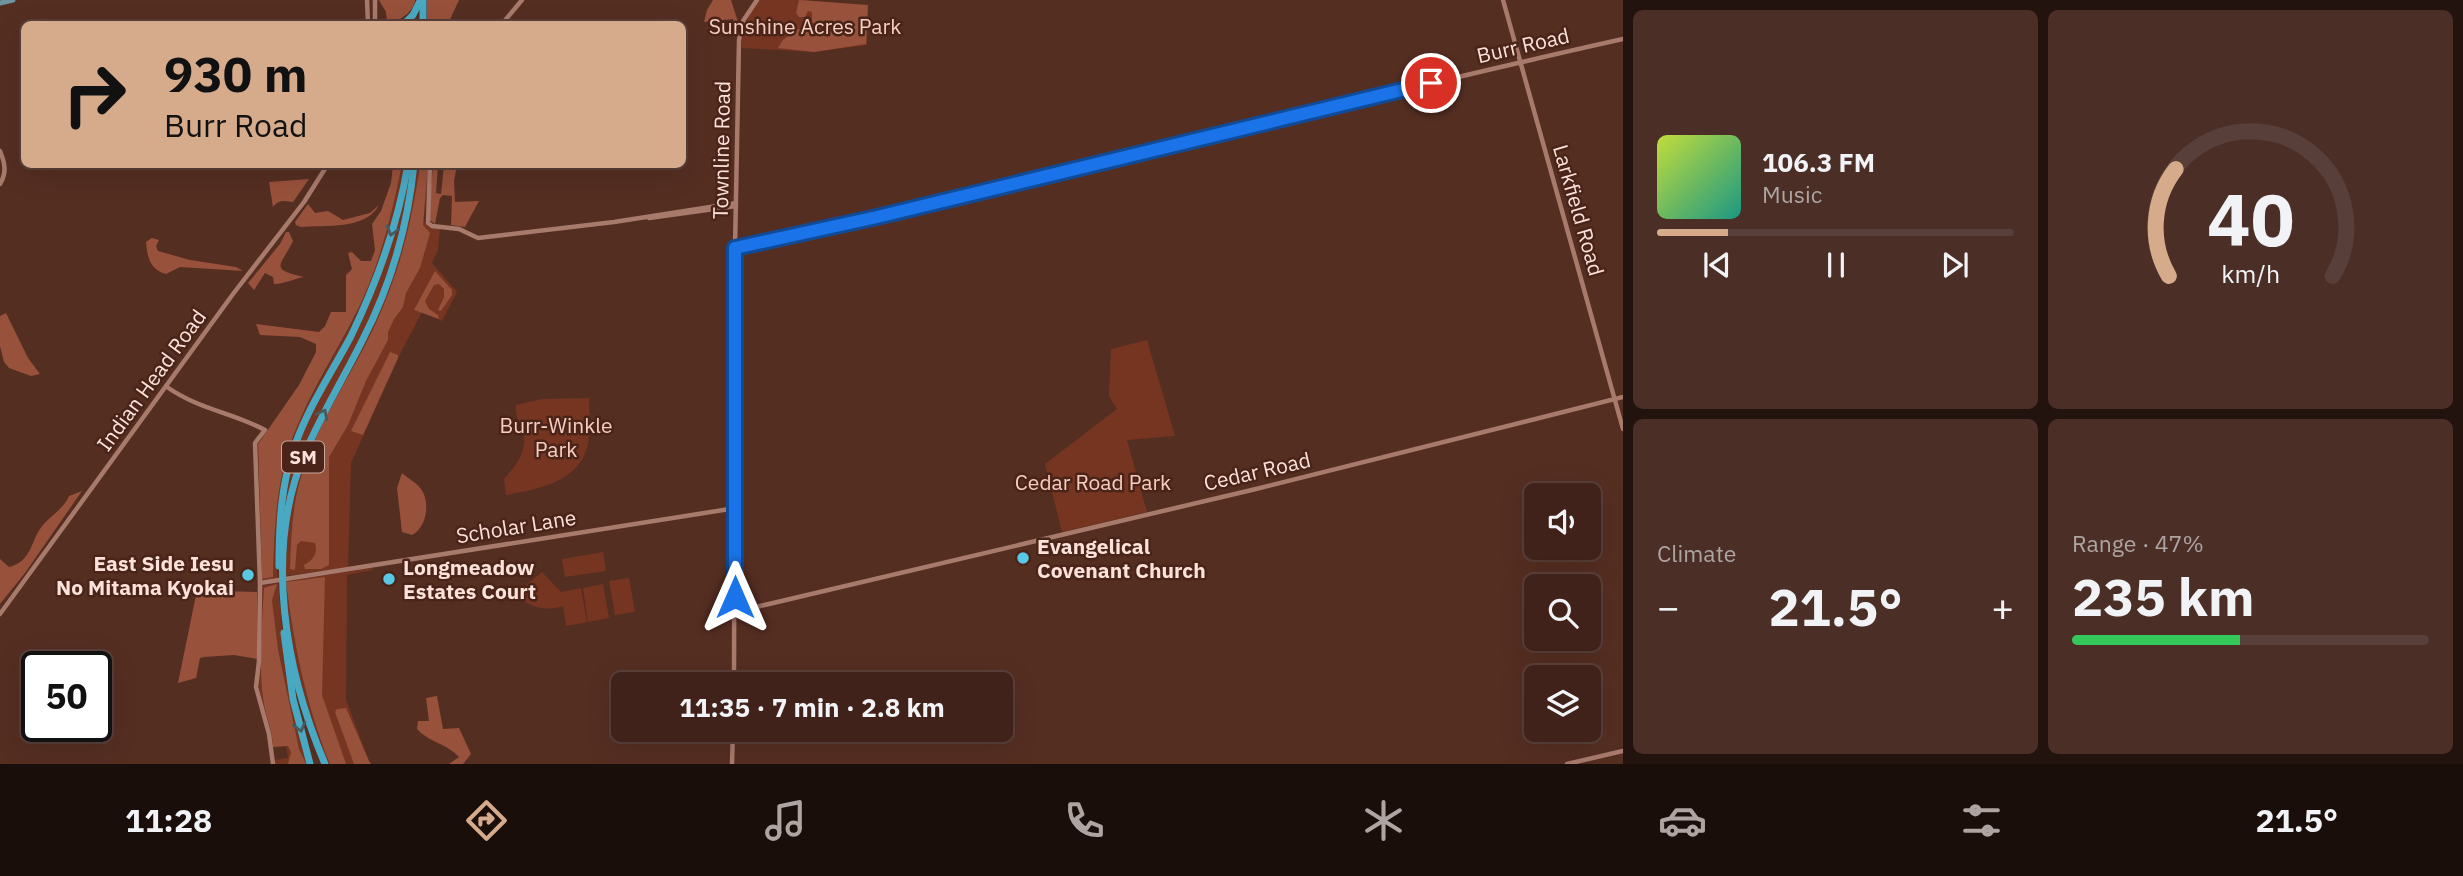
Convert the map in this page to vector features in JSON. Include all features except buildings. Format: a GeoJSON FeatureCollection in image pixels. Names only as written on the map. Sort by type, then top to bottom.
{"type":"FeatureCollection","features":[{"type":"Feature","properties":{"kind":"highway"},"geometry":{"type":"LineString","coordinates":[[407,21],[420,1]]}},
{"type":"Feature","properties":{"kind":"highway"},"geometry":{"type":"LineString","coordinates":[[420,1],[421,21]]}},
{"type":"Feature","properties":{"kind":"highway","name":"SM"},"geometry":{"type":"LineString","coordinates":[[310,764],[293,699],[279,593],[279,540],[284,493],[295,446],[304,423],[350,338],[383,259],[407,168]]}},
{"type":"Feature","properties":{"kind":"highway","name":"SM"},"geometry":{"type":"LineString","coordinates":[[325,764],[303,702],[287,630],[282,580],[285,532],[303,457],[363,339],[386,286],[406,219],[413,168]]}},
{"type":"Feature","properties":{"kind":"main road"},"geometry":{"type":"LineString","coordinates":[[0,3],[13,0]]}},
{"type":"Feature","properties":{"kind":"street"},"geometry":{"type":"LineString","coordinates":[[367,0],[368,21]]}},
{"type":"Feature","properties":{"kind":"street"},"geometry":{"type":"LineString","coordinates":[[375,0],[375,21]]}},
{"type":"Feature","properties":{"kind":"street"},"geometry":{"type":"LineString","coordinates":[[504,21],[522,0]]}},
{"type":"Feature","properties":{"kind":"street","name":"Townline Road"},"geometry":{"type":"LineString","coordinates":[[734,672],[735,248],[739,37],[743,21],[757,0]]}},
{"type":"Feature","properties":{"kind":"street","name":"Larkfield Road"},"geometry":{"type":"LineString","coordinates":[[1503,0],[1623,429]]}},
{"type":"Feature","properties":{"kind":"street","name":"Burr Road"},"geometry":{"type":"LineString","coordinates":[[735,248],[877,217],[1521,61],[1623,39]]}},
{"type":"Feature","properties":{"kind":"street"},"geometry":{"type":"LineString","coordinates":[[0,151],[5,168],[0,184]]}},
{"type":"Feature","properties":{"kind":"street","name":"Indian Head Road"},"geometry":{"type":"LineString","coordinates":[[0,614],[233,294],[296,212],[325,168]]}},
{"type":"Feature","properties":{"kind":"street"},"geometry":{"type":"LineString","coordinates":[[430,168],[427,221],[432,226],[455,228],[484,238],[736,204]]}},
{"type":"Feature","properties":{"kind":"street"},"geometry":{"type":"LineString","coordinates":[[167,387],[186,400],[217,412],[243,418],[265,430],[255,443],[260,583],[256,687],[269,734],[273,764]]}},
{"type":"Feature","properties":{"kind":"street","name":"Cedar Road"},"geometry":{"type":"LineString","coordinates":[[735,612],[1256,489],[1623,397]]}},
{"type":"Feature","properties":{"kind":"street","name":"Scholar Lane"},"geometry":{"type":"LineString","coordinates":[[260,583],[736,508]]}},
{"type":"Feature","properties":{"kind":"street"},"geometry":{"type":"LineString","coordinates":[[732,764],[733,742]]}},
{"type":"Feature","properties":{"kind":"street"},"geometry":{"type":"LineString","coordinates":[[1567,764],[1623,751]]}},
{"type":"Feature","properties":{"kind":"green space","name":"Sunshine Acres Park"},"geometry":{"type":"Polygon","coordinates":[[[759,0],[805,0],[868,6],[867,45],[814,52],[742,48],[744,29],[759,0]]]}},
{"type":"Feature","properties":{"kind":"green space"},"geometry":{"type":"Polygon","coordinates":[[[401,168],[406,168],[394,221],[376,275],[291,452],[277,567],[278,578],[264,581],[262,579],[273,577],[275,511],[284,465],[299,420],[355,316],[395,196],[401,168]]]}},
{"type":"Feature","properties":{"kind":"green space"},"geometry":{"type":"Polygon","coordinates":[[[412,168],[399,241],[372,316],[317,422],[286,516],[282,515],[289,473],[301,435],[350,340],[412,168]]]}},
{"type":"Feature","properties":{"kind":"green space"},"geometry":{"type":"Polygon","coordinates":[[[415,168],[429,168],[424,221],[429,227],[440,228],[438,250],[432,263],[457,292],[442,321],[422,312],[398,358],[351,463],[348,567],[284,576],[290,512],[304,459],[381,304],[415,168]]]}},
{"type":"Feature","properties":{"kind":"green space","name":"Cedar Road Park"},"geometry":{"type":"Polygon","coordinates":[[[1147,340],[1175,436],[1127,440],[1147,512],[1062,532],[1045,464],[1117,409],[1109,396],[1111,349],[1147,340]]]}},
{"type":"Feature","properties":{"kind":"green space","name":"Burr-Winkle Park"},"geometry":{"type":"Polygon","coordinates":[[[589,398],[588,443],[577,467],[544,486],[506,495],[504,479],[517,463],[524,446],[516,405],[542,399],[589,398]]]}},
{"type":"Feature","properties":{"kind":"green space"},"geometry":{"type":"Polygon","coordinates":[[[603,552],[606,571],[565,577],[562,559],[603,552]]]}},
{"type":"Feature","properties":{"kind":"green space"},"geometry":{"type":"Polygon","coordinates":[[[372,568],[373,570],[347,575],[346,700],[370,764],[328,764],[299,674],[290,628],[286,581],[372,568]]]}},
{"type":"Feature","properties":{"kind":"green space"},"geometry":{"type":"Polygon","coordinates":[[[542,572],[561,592],[581,588],[587,622],[566,626],[563,606],[538,607],[515,594],[542,572]]]}},
{"type":"Feature","properties":{"kind":"green space"},"geometry":{"type":"Polygon","coordinates":[[[629,578],[635,612],[615,615],[609,581],[629,578]]]}},
{"type":"Feature","properties":{"kind":"green space"},"geometry":{"type":"Polygon","coordinates":[[[278,583],[285,660],[309,764],[274,764],[274,760],[288,758],[286,746],[272,747],[258,683],[262,650],[262,586],[278,583]]]}},
{"type":"Feature","properties":{"kind":"green space"},"geometry":{"type":"Polygon","coordinates":[[[603,584],[609,618],[588,622],[583,588],[603,584]]]}},
{"type":"Feature","properties":{"kind":"shaded area"},"geometry":{"type":"Polygon","coordinates":[[[379,0],[415,0],[411,10],[396,21],[387,21],[386,12],[379,0]]]}},
{"type":"Feature","properties":{"kind":"shaded area"},"geometry":{"type":"Polygon","coordinates":[[[427,0],[459,0],[449,21],[427,21],[427,0]]]}},
{"type":"Feature","properties":{"kind":"shaded area"},"geometry":{"type":"Polygon","coordinates":[[[713,0],[731,0],[738,22],[735,26],[733,19],[704,22],[713,0]]]}},
{"type":"Feature","properties":{"kind":"shaded area"},"geometry":{"type":"Polygon","coordinates":[[[799,0],[868,5],[866,44],[814,52],[778,48],[783,40],[797,29],[830,31],[832,25],[825,20],[812,23],[812,12],[808,11],[805,17],[799,17],[796,13],[799,0]]]}},
{"type":"Feature","properties":{"kind":"shaded area"},"geometry":{"type":"Polygon","coordinates":[[[393,168],[401,168],[389,223],[363,299],[305,408],[290,446],[277,508],[273,577],[262,579],[258,444],[299,385],[316,352],[316,344],[300,337],[260,335],[256,324],[319,332],[331,312],[346,312],[346,275],[352,269],[348,253],[352,252],[361,261],[371,261],[375,250],[372,224],[381,211],[391,183],[393,168]]]}},
{"type":"Feature","properties":{"kind":"shaded area"},"geometry":{"type":"Polygon","coordinates":[[[420,168],[428,168],[423,225],[430,233],[420,268],[406,293],[403,307],[388,332],[388,340],[366,381],[348,425],[329,457],[329,565],[321,569],[305,569],[304,565],[314,556],[316,547],[315,543],[301,541],[297,545],[295,570],[290,569],[293,515],[306,461],[389,292],[414,202],[420,168]]]}},
{"type":"Feature","properties":{"kind":"shaded area"},"geometry":{"type":"Polygon","coordinates":[[[433,168],[438,168],[436,193],[441,194],[444,168],[456,168],[455,202],[479,201],[465,227],[451,225],[452,196],[443,195],[440,198],[435,224],[428,219],[433,168]]]}},
{"type":"Feature","properties":{"kind":"shaded area"},"geometry":{"type":"Polygon","coordinates":[[[309,179],[293,202],[280,202],[273,207],[269,182],[309,179]]]}},
{"type":"Feature","properties":{"kind":"shaded area"},"geometry":{"type":"Polygon","coordinates":[[[308,204],[315,213],[328,211],[343,220],[370,213],[379,205],[365,219],[344,225],[296,225],[295,222],[308,204]]]}},
{"type":"Feature","properties":{"kind":"shaded area"},"geometry":{"type":"Polygon","coordinates":[[[286,232],[289,232],[293,241],[281,268],[304,277],[274,284],[273,277],[265,273],[254,290],[248,283],[280,244],[286,232]]]}},
{"type":"Feature","properties":{"kind":"shaded area"},"geometry":{"type":"Polygon","coordinates":[[[152,238],[159,240],[156,246],[158,251],[190,260],[236,267],[243,271],[180,267],[166,274],[150,262],[146,242],[152,238]]]}},
{"type":"Feature","properties":{"kind":"shaded area"},"geometry":{"type":"Polygon","coordinates":[[[435,271],[452,290],[452,295],[441,311],[438,310],[444,297],[444,289],[439,284],[434,285],[425,301],[439,319],[414,310],[435,271]]]}},
{"type":"Feature","properties":{"kind":"shaded area"},"geometry":{"type":"Polygon","coordinates":[[[6,313],[28,358],[40,374],[31,376],[9,368],[4,362],[0,346],[0,316],[6,313]]]}},
{"type":"Feature","properties":{"kind":"shaded area"},"geometry":{"type":"Polygon","coordinates":[[[390,352],[398,355],[398,358],[363,435],[351,431],[390,352]]]}},
{"type":"Feature","properties":{"kind":"shaded area"},"geometry":{"type":"Polygon","coordinates":[[[402,473],[418,486],[426,499],[424,520],[412,535],[402,532],[397,488],[402,473]]]}},
{"type":"Feature","properties":{"kind":"shaded area"},"geometry":{"type":"Polygon","coordinates":[[[82,491],[0,604],[0,559],[9,567],[23,560],[43,525],[69,496],[82,491]]]}},
{"type":"Feature","properties":{"kind":"shaded area"},"geometry":{"type":"Polygon","coordinates":[[[325,577],[322,695],[346,764],[330,764],[314,720],[297,652],[286,582],[325,577]]]}},
{"type":"Feature","properties":{"kind":"shaded area"},"geometry":{"type":"Polygon","coordinates":[[[277,584],[272,600],[278,650],[299,749],[306,764],[288,764],[291,752],[288,746],[273,747],[264,704],[261,661],[264,588],[277,584]]]}},
{"type":"Feature","properties":{"kind":"shaded area"},"geometry":{"type":"Polygon","coordinates":[[[222,591],[257,592],[257,659],[234,655],[200,658],[196,678],[178,683],[196,595],[222,591]]]}},
{"type":"Feature","properties":{"kind":"shaded area"},"geometry":{"type":"Polygon","coordinates":[[[437,696],[443,729],[459,728],[471,754],[463,764],[449,764],[459,757],[417,729],[418,721],[429,721],[426,698],[437,696]]]}},
{"type":"Feature","properties":{"kind":"shaded area"},"geometry":{"type":"Polygon","coordinates":[[[346,708],[371,764],[354,764],[335,712],[337,709],[346,708]]]}},
{"type":"Feature","properties":{"kind":"place","name":"Evangelical Covenant Church"},"geometry":{"type":"Point","coordinates":[1023,558]}},
{"type":"Feature","properties":{"kind":"place","name":"East Side Iesu No Mitama Kyokai"},"geometry":{"type":"Point","coordinates":[248,575]}},
{"type":"Feature","properties":{"kind":"place","name":"Longmeadow Estates Court"},"geometry":{"type":"Point","coordinates":[389,579]}},
{"type":"Feature","properties":{"kind":"route"},"geometry":{"type":"LineString","coordinates":[[735,597],[735,248],[877,217],[1431,83]]}}]}
